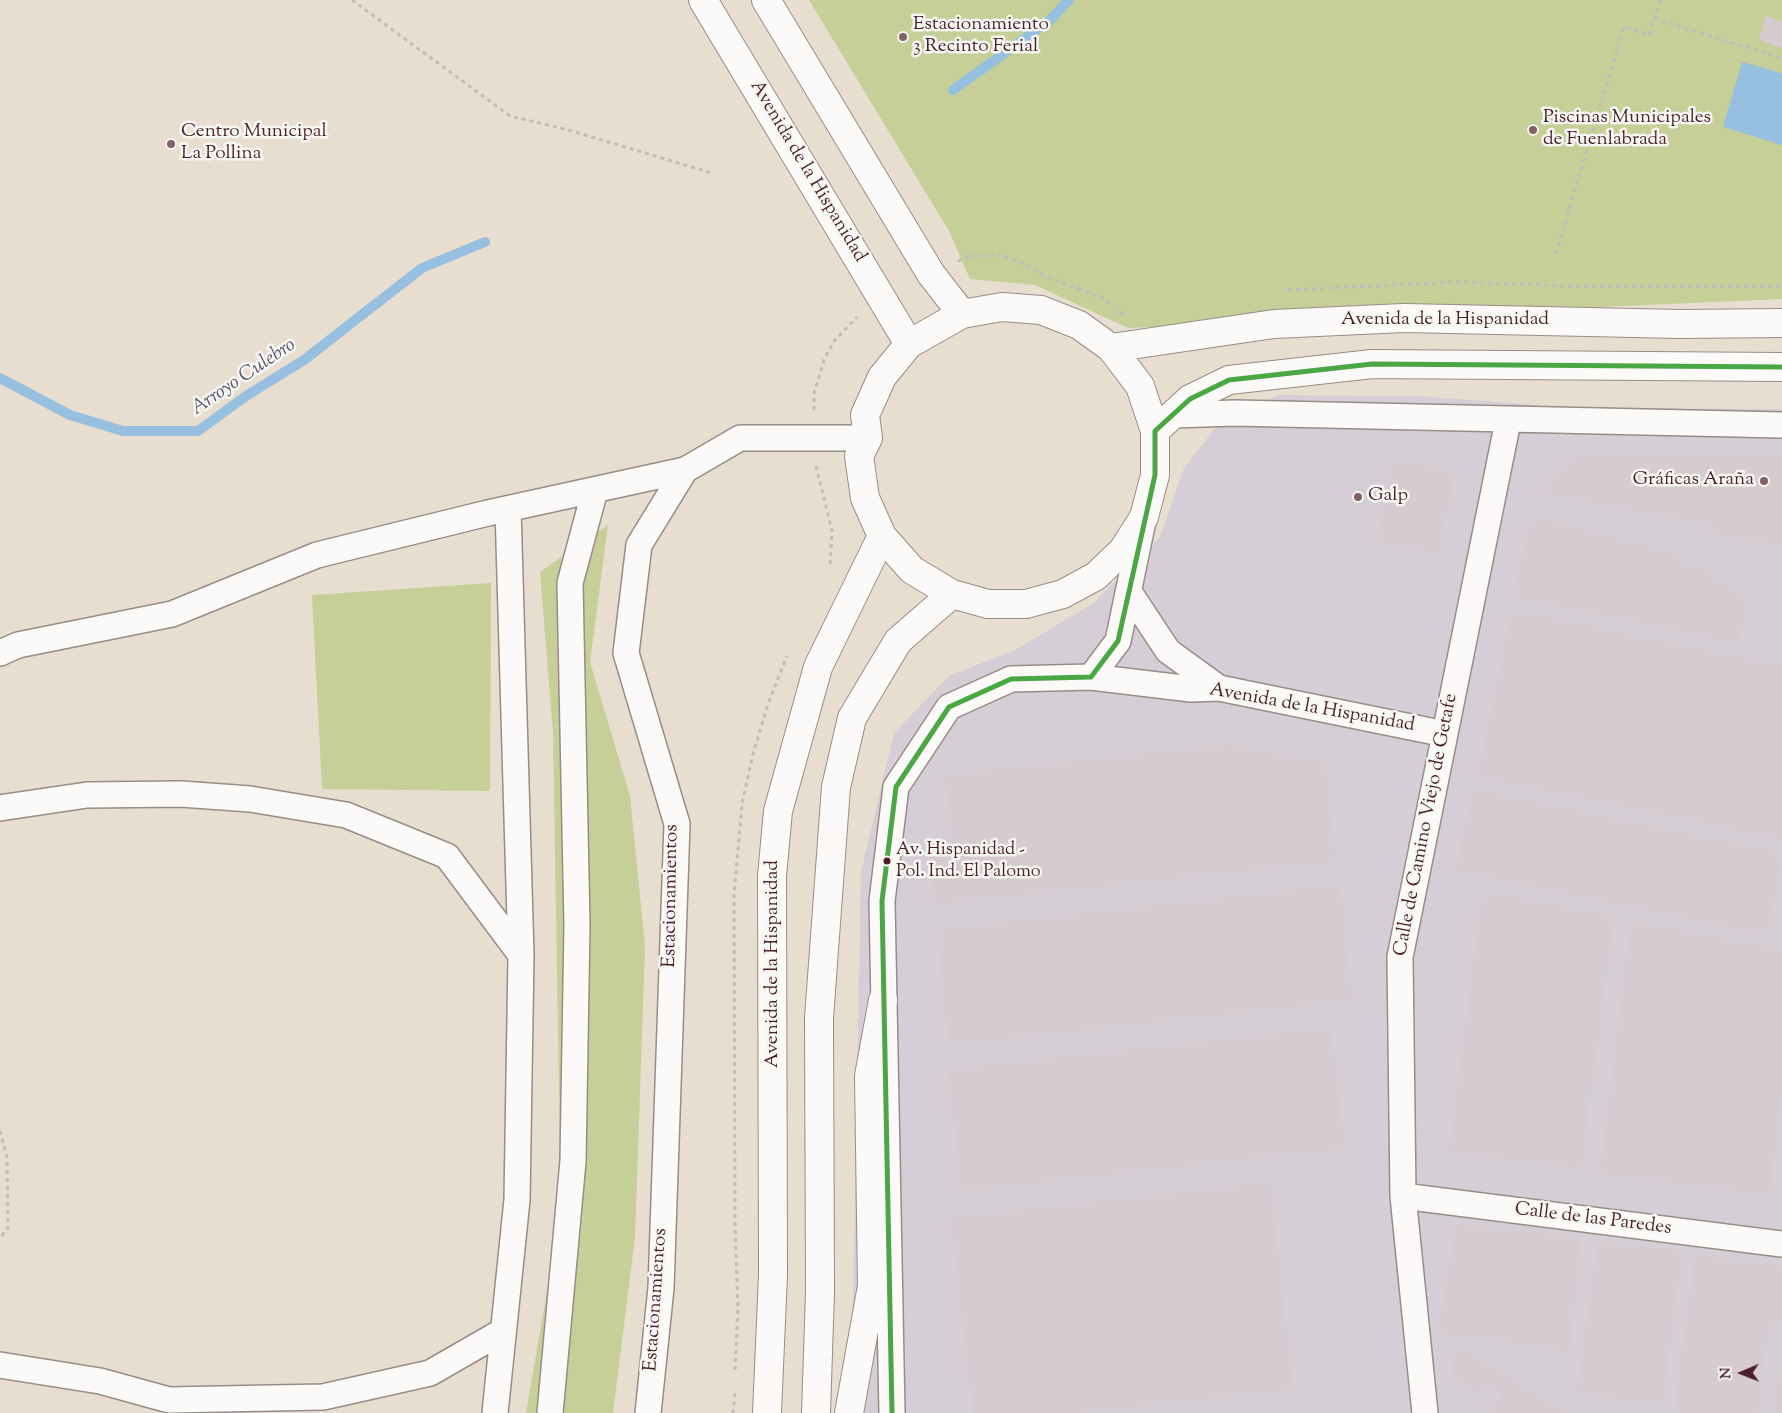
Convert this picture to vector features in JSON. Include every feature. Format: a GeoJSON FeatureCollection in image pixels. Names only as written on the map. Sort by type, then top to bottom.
{"type":"FeatureCollection","features":[{"type":"Feature","properties":{"kind":"main road","name":"Avenida de la Hispanidad"},"geometry":{"type":"LineString","coordinates":[[703,0],[909,344]]}},
{"type":"Feature","properties":{"kind":"main road"},"geometry":{"type":"LineString","coordinates":[[766,0],[931,274],[962,314]]}},
{"type":"Feature","properties":{"kind":"main road"},"geometry":{"type":"LineString","coordinates":[[1164,423],[1140,386],[1111,348],[1079,325],[1041,310],[1002,307],[962,314],[909,344],[882,376],[865,415],[868,438],[859,456],[866,498],[882,536],[912,570],[952,594],[988,604],[1026,604],[1063,594],[1096,576],[1123,550],[1144,517],[1155,475],[1164,423],[1190,400],[1229,380],[1372,364],[1782,367]]}},
{"type":"Feature","properties":{"kind":"main road","name":"Avenida de la Hispanidad"},"geometry":{"type":"LineString","coordinates":[[1111,348],[1274,324],[1404,318],[1670,324],[1782,323]]}},
{"type":"Feature","properties":{"kind":"main road","name":"Avenida de la Hispanidad"},"geometry":{"type":"LineString","coordinates":[[767,1413],[773,1275],[772,876],[778,811],[818,667],[882,536]]}},
{"type":"Feature","properties":{"kind":"main road"},"geometry":{"type":"LineString","coordinates":[[816,1413],[820,1292],[819,1018],[836,787],[852,718],[898,641],[952,594]]}},
{"type":"Feature","properties":{"kind":"main road"},"geometry":{"type":"LineString","coordinates":[[850,1413],[872,1286],[869,1076],[884,1000]]}},
{"type":"Feature","properties":{"kind":"street"},"geometry":{"type":"LineString","coordinates":[[1164,423],[1235,413],[1508,421],[1782,425]]}},
{"type":"Feature","properties":{"kind":"street","name":"Calle de Camino Viejo de Getafe"},"geometry":{"type":"LineString","coordinates":[[1425,1413],[1403,1196],[1400,957],[1508,421]]}},
{"type":"Feature","properties":{"kind":"street","name":"Estacionamientos"},"geometry":{"type":"LineString","coordinates":[[648,1413],[661,1288],[677,824],[626,652],[639,545],[685,470],[740,438],[868,438]]}},
{"type":"Feature","properties":{"kind":"street"},"geometry":{"type":"LineString","coordinates":[[0,652],[18,645],[172,614],[317,555],[508,509],[685,470]]}},
{"type":"Feature","properties":{"kind":"street"},"geometry":{"type":"LineString","coordinates":[[550,1413],[573,1161],[577,925],[570,583],[595,490]]}},
{"type":"Feature","properties":{"kind":"street"},"geometry":{"type":"LineString","coordinates":[[495,1413],[517,1200],[520,955],[508,509]]}},
{"type":"Feature","properties":{"kind":"street"},"geometry":{"type":"LineString","coordinates":[[1091,677],[1118,641],[1144,517]]}},
{"type":"Feature","properties":{"kind":"street"},"geometry":{"type":"LineString","coordinates":[[1128,592],[1168,650],[1219,688]]}},
{"type":"Feature","properties":{"kind":"street","name":"Avenida de la Hispanidad"},"geometry":{"type":"LineString","coordinates":[[892,1413],[882,901],[896,787],[949,706],[1011,679],[1091,677],[1191,688],[1219,688],[1445,734]]}},
{"type":"Feature","properties":{"kind":"street"},"geometry":{"type":"LineString","coordinates":[[0,808],[88,795],[181,794],[250,799],[346,816],[447,856],[520,955]]}},
{"type":"Feature","properties":{"kind":"street","name":"Calle de las Paredes"},"geometry":{"type":"LineString","coordinates":[[1403,1196],[1782,1244]]}},
{"type":"Feature","properties":{"kind":"street"},"geometry":{"type":"LineString","coordinates":[[0,1365],[100,1381],[169,1400],[323,1397],[430,1373],[503,1331]]}},
{"type":"Feature","properties":{"kind":"path"},"geometry":{"type":"LineString","coordinates":[[352,0],[510,116],[566,129],[712,173]]}},
{"type":"Feature","properties":{"kind":"path"},"geometry":{"type":"LineString","coordinates":[[1556,254],[1624,27],[1649,35],[1660,0]]}},
{"type":"Feature","properties":{"kind":"path"},"geometry":{"type":"LineString","coordinates":[[1654,19],[1782,58]]}},
{"type":"Feature","properties":{"kind":"path"},"geometry":{"type":"LineString","coordinates":[[0,1131],[7,1157],[8,1228],[0,1238]]}},
{"type":"Feature","properties":{"kind":"shaded area"},"geometry":{"type":"Polygon","coordinates":[[[1278,395],[1419,396],[1577,408],[1782,409],[1782,1413],[841,1413],[853,1299],[861,872],[894,733],[949,676],[1015,650],[1092,604],[1160,537],[1184,468],[1216,427],[1278,395]]]}},
{"type":"Feature","properties":{"kind":"green space"},"geometry":{"type":"Polygon","coordinates":[[[809,0],[1782,0],[1782,299],[1128,328],[1035,285],[970,279],[949,231],[809,0]]]}},
{"type":"Feature","properties":{"kind":"green space"},"geometry":{"type":"Polygon","coordinates":[[[608,525],[590,662],[630,796],[645,947],[635,1237],[613,1413],[526,1413],[561,1210],[553,733],[540,572],[608,525]]]}},
{"type":"Feature","properties":{"kind":"green space"},"geometry":{"type":"Polygon","coordinates":[[[491,583],[490,791],[322,789],[312,595],[491,583]]]}},
{"type":"Feature","properties":{"kind":"water"},"geometry":{"type":"Polygon","coordinates":[[[1742,62],[1782,73],[1782,145],[1723,127],[1742,62]]]}},
{"type":"Feature","properties":{"kind":"building"},"geometry":{"type":"Polygon","coordinates":[[[1766,16],[1782,21],[1782,48],[1759,40],[1766,16]]]}},
{"type":"Feature","properties":{"kind":"building"},"geometry":{"type":"Polygon","coordinates":[[[1782,453],[1782,545],[1715,535],[1714,525],[1539,492],[1578,457],[1782,453]]]}},
{"type":"Feature","properties":{"kind":"building"},"geometry":{"type":"Polygon","coordinates":[[[1394,459],[1455,472],[1438,553],[1377,540],[1394,459]]]}},
{"type":"Feature","properties":{"kind":"building"},"geometry":{"type":"Polygon","coordinates":[[[1532,516],[1676,554],[1686,565],[1706,570],[1746,603],[1738,643],[1513,596],[1532,516]]]}},
{"type":"Feature","properties":{"kind":"building"},"geometry":{"type":"Polygon","coordinates":[[[1512,610],[1782,666],[1782,839],[1478,776],[1512,610]]]}},
{"type":"Feature","properties":{"kind":"building"},"geometry":{"type":"Polygon","coordinates":[[[1229,745],[1325,763],[1336,861],[935,904],[929,843],[953,840],[945,775],[1229,745]]]}},
{"type":"Feature","properties":{"kind":"building"},"geometry":{"type":"Polygon","coordinates":[[[1473,789],[1782,853],[1767,935],[1456,870],[1473,789]]]}},
{"type":"Feature","properties":{"kind":"building"},"geometry":{"type":"Polygon","coordinates":[[[1340,885],[1352,1000],[949,1045],[937,930],[1340,885]]]}},
{"type":"Feature","properties":{"kind":"building"},"geometry":{"type":"Polygon","coordinates":[[[1483,891],[1614,916],[1581,1168],[1449,1152],[1483,891]]]}},
{"type":"Feature","properties":{"kind":"building"},"geometry":{"type":"Polygon","coordinates":[[[1631,921],[1782,950],[1782,1087],[1769,1194],[1600,1173],[1631,921]]]}},
{"type":"Feature","properties":{"kind":"building"},"geometry":{"type":"Polygon","coordinates":[[[1331,1028],[1344,1148],[962,1191],[948,1070],[1331,1028]]]}},
{"type":"Feature","properties":{"kind":"building"},"geometry":{"type":"Polygon","coordinates":[[[1270,1183],[1293,1389],[1076,1413],[973,1413],[951,1218],[1270,1183]]]}},
{"type":"Feature","properties":{"kind":"building"},"geometry":{"type":"Polygon","coordinates":[[[1456,1225],[1581,1237],[1570,1352],[1503,1340],[1438,1333],[1456,1225]]]}},
{"type":"Feature","properties":{"kind":"building"},"geometry":{"type":"Polygon","coordinates":[[[1598,1242],[1681,1251],[1663,1404],[1577,1393],[1598,1242]]]}},
{"type":"Feature","properties":{"kind":"building"},"geometry":{"type":"Polygon","coordinates":[[[1695,1256],[1782,1266],[1782,1323],[1769,1322],[1757,1413],[1674,1413],[1695,1256]]]}},
{"type":"Feature","properties":{"kind":"building"},"geometry":{"type":"Polygon","coordinates":[[[1457,1345],[1565,1413],[1492,1413],[1502,1393],[1487,1380],[1478,1393],[1451,1373],[1457,1345]]]}},
{"type":"Feature","properties":{"kind":"building"},"geometry":{"type":"Polygon","coordinates":[[[1781,1353],[1782,1413],[1774,1413],[1781,1353]]]}},
{"type":"Feature","properties":{"kind":"waterway","name":"Arroyo Culebro"},"geometry":{"type":"LineString","coordinates":[[953,90],[1049,21],[1069,0]]}},
{"type":"Feature","properties":{"kind":"waterway","name":"Arroyo Culebro"},"geometry":{"type":"LineString","coordinates":[[0,378],[70,415],[123,431],[198,431],[246,396],[304,360],[422,268],[485,242]]}},
{"type":"Feature","properties":{"kind":"transit line"},"geometry":{"type":"LineString","coordinates":[[892,1413],[882,901],[896,787],[949,707],[1011,679],[1091,677],[1118,641],[1155,475],[1155,431],[1190,399],[1229,380],[1372,364],[1782,367]]}},
{"type":"Feature","properties":{"kind":"place","name":"Estacionamiento 3 Recinto Ferial"},"geometry":{"type":"Point","coordinates":[903,37]}},
{"type":"Feature","properties":{"kind":"place","name":"Piscinas Municipales de Fuenlabrada"},"geometry":{"type":"Point","coordinates":[1533,130]}},
{"type":"Feature","properties":{"kind":"place","name":"Centro Municipal La Pollina"},"geometry":{"type":"Point","coordinates":[171,144]}},
{"type":"Feature","properties":{"kind":"place","name":"Gráficas Araña"},"geometry":{"type":"Point","coordinates":[1764,481]}},
{"type":"Feature","properties":{"kind":"place","name":"Galp"},"geometry":{"type":"Point","coordinates":[1358,497]}},
{"type":"Feature","properties":{"kind":"place","name":"Av. Hispanidad - Pol. Ind. El Palomo"},"geometry":{"type":"Point","coordinates":[887,861]}}]}
